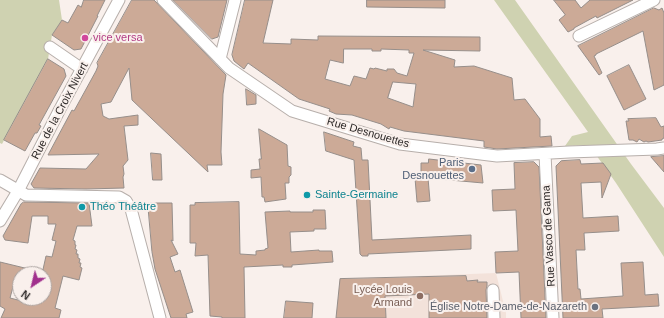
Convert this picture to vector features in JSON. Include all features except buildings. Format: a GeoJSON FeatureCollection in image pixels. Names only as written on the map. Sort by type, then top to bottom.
{"type":"FeatureCollection","features":[{"type":"Feature","properties":{"kind":"street","name":"Rue de la Croix Nivert"},"geometry":{"type":"LineString","coordinates":[[0,221],[119,0]]}},
{"type":"Feature","properties":{"kind":"street","name":"Rue Desnouettes"},"geometry":{"type":"LineString","coordinates":[[163,0],[229,68],[292,111],[400,144],[497,156],[664,148]]}},
{"type":"Feature","properties":{"kind":"street"},"geometry":{"type":"LineString","coordinates":[[220,59],[235,0]]}},
{"type":"Feature","properties":{"kind":"street"},"geometry":{"type":"LineString","coordinates":[[579,36],[654,0]]}},
{"type":"Feature","properties":{"kind":"street"},"geometry":{"type":"LineString","coordinates":[[50,47],[82,69]]}},
{"type":"Feature","properties":{"kind":"street","name":"Rue Vasco de Gama"},"geometry":{"type":"LineString","coordinates":[[545,154],[553,318]]}},
{"type":"Feature","properties":{"kind":"street"},"geometry":{"type":"LineString","coordinates":[[0,180],[26,195],[119,196],[126,200],[131,209],[160,318]]}},
{"type":"Feature","properties":{"kind":"street"},"geometry":{"type":"LineString","coordinates":[[493,290],[494,318]]}},
{"type":"Feature","properties":{"kind":"shaded area","name":"Lycée Louis Armand"},"geometry":{"type":"Polygon","coordinates":[[[496,273],[506,318],[336,318],[340,279],[496,273]]]}},
{"type":"Feature","properties":{"kind":"green space"},"geometry":{"type":"Polygon","coordinates":[[[0,0],[59,0],[62,20],[52,35],[48,59],[2,144],[0,143],[0,0]]]}},
{"type":"Feature","properties":{"kind":"green space"},"geometry":{"type":"Polygon","coordinates":[[[494,0],[515,0],[631,164],[664,208],[664,257],[616,183],[589,145],[565,146],[572,136],[588,132],[494,0]]]}},
{"type":"Feature","properties":{"kind":"place","name":"vice versa"},"geometry":{"type":"Point","coordinates":[85,38]}},
{"type":"Feature","properties":{"kind":"place","name":"Paris Desnouettes"},"geometry":{"type":"Point","coordinates":[472,169]}},
{"type":"Feature","properties":{"kind":"place","name":"Sainte-Germaine"},"geometry":{"type":"Point","coordinates":[307,195]}},
{"type":"Feature","properties":{"kind":"place","name":"Théo Théâtre"},"geometry":{"type":"Point","coordinates":[82,207]}},
{"type":"Feature","properties":{"kind":"place","name":"Lycée Louis Armand"},"geometry":{"type":"Point","coordinates":[420,296]}},
{"type":"Feature","properties":{"kind":"place","name":"Église Notre-Dame-de-Nazareth"},"geometry":{"type":"Point","coordinates":[595,307]}}]}
